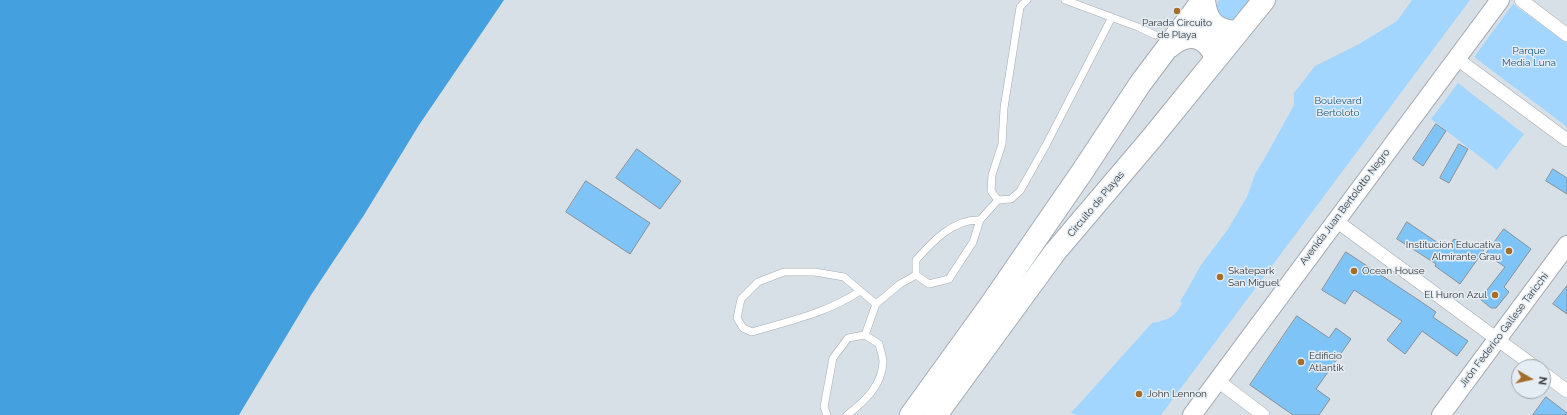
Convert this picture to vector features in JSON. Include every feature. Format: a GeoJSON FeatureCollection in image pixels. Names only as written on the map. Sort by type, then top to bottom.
{"type":"FeatureCollection","features":[{"type":"Feature","properties":{"kind":"highway"},"geometry":{"type":"LineString","coordinates":[[1204,0],[1205,9],[1209,19],[1217,27],[1227,32],[1237,32]]}},
{"type":"Feature","properties":{"kind":"highway"},"geometry":{"type":"LineString","coordinates":[[911,415],[989,307],[1082,172],[1140,84],[1162,41],[1204,0]]}},
{"type":"Feature","properties":{"kind":"highway","name":"Circuito de Playas"},"geometry":{"type":"LineString","coordinates":[[936,415],[1055,252],[1264,0]]}},
{"type":"Feature","properties":{"kind":"highway"},"geometry":{"type":"LineString","coordinates":[[1162,41],[1196,37],[1206,42],[1213,49],[1216,58]]}},
{"type":"Feature","properties":{"kind":"main road","name":"Avenida Juan Bertolotto Negro"},"geometry":{"type":"LineString","coordinates":[[1192,415],[1500,0]]}},
{"type":"Feature","properties":{"kind":"main road","name":"Jirón Federico Gallese Taricchi"},"geometry":{"type":"LineString","coordinates":[[1441,415],[1567,245]]}},
{"type":"Feature","properties":{"kind":"street"},"geometry":{"type":"LineString","coordinates":[[1521,0],[1567,34]]}},
{"type":"Feature","properties":{"kind":"street"},"geometry":{"type":"LineString","coordinates":[[1456,58],[1567,140]]}},
{"type":"Feature","properties":{"kind":"street"},"geometry":{"type":"LineString","coordinates":[[1336,220],[1524,359]]}},
{"type":"Feature","properties":{"kind":"street"},"geometry":{"type":"LineString","coordinates":[[1551,379],[1567,391]]}},
{"type":"Feature","properties":{"kind":"street"},"geometry":{"type":"LineString","coordinates":[[1218,381],[1263,415]]}},
{"type":"Feature","properties":{"kind":"lane"},"geometry":{"type":"LineString","coordinates":[[998,200],[991,191],[992,174],[1002,144],[1004,108],[1020,7],[1027,0]]}},
{"type":"Feature","properties":{"kind":"lane"},"geometry":{"type":"LineString","coordinates":[[1065,0],[1138,27],[1162,41]]}},
{"type":"Feature","properties":{"kind":"lane"},"geometry":{"type":"LineString","coordinates":[[916,275],[929,284],[949,280],[973,242],[980,220],[998,200],[1011,199],[1020,191],[1046,145],[1112,17]]}},
{"type":"Feature","properties":{"kind":"lane"},"geometry":{"type":"LineString","coordinates":[[916,275],[916,260],[929,246],[950,228],[970,220],[980,220]]}},
{"type":"Feature","properties":{"kind":"lane"},"geometry":{"type":"LineString","coordinates":[[860,291],[844,301],[810,316],[752,332],[743,328],[737,318],[741,299],[758,282],[784,272],[815,272],[844,277],[876,304]]}},
{"type":"Feature","properties":{"kind":"lane"},"geometry":{"type":"LineString","coordinates":[[865,334],[876,304],[900,284],[916,275]]}},
{"type":"Feature","properties":{"kind":"lane"},"geometry":{"type":"LineString","coordinates":[[827,415],[824,407],[834,358],[848,338],[865,334],[879,344],[883,362],[878,384],[862,403],[847,415]]}},
{"type":"Feature","properties":{"kind":"green space"},"geometry":{"type":"Polygon","coordinates":[[[1219,0],[1255,0],[1238,21],[1221,21],[1215,8],[1219,0]]]}},
{"type":"Feature","properties":{"kind":"green space","name":"Boulevard Bertoloto"},"geometry":{"type":"Polygon","coordinates":[[[1412,0],[1470,0],[1161,415],[1077,415],[1071,413],[1152,323],[1170,318],[1179,308],[1182,303],[1180,301],[1201,265],[1228,229],[1247,197],[1255,174],[1294,105],[1294,93],[1315,66],[1359,44],[1397,21],[1412,0]]]}},
{"type":"Feature","properties":{"kind":"green space","name":"Parque Media Luna"},"geometry":{"type":"Polygon","coordinates":[[[1513,4],[1567,43],[1567,127],[1474,57],[1513,4]]]}},
{"type":"Feature","properties":{"kind":"green space"},"geometry":{"type":"Polygon","coordinates":[[[1458,83],[1524,134],[1497,170],[1431,119],[1458,83]]]}},
{"type":"Feature","properties":{"kind":"shaded area"},"geometry":{"type":"Polygon","coordinates":[[[0,0],[504,0],[419,125],[364,215],[311,295],[239,415],[0,415],[0,0]]]}},
{"type":"Feature","properties":{"kind":"building"},"geometry":{"type":"Polygon","coordinates":[[[1436,124],[1446,131],[1423,166],[1413,159],[1436,124]]]}},
{"type":"Feature","properties":{"kind":"building"},"geometry":{"type":"Polygon","coordinates":[[[1459,144],[1468,149],[1449,183],[1440,178],[1459,144]]]}},
{"type":"Feature","properties":{"kind":"building"},"geometry":{"type":"Polygon","coordinates":[[[637,149],[681,181],[660,209],[616,178],[637,149]]]}},
{"type":"Feature","properties":{"kind":"building"},"geometry":{"type":"Polygon","coordinates":[[[1553,169],[1567,178],[1567,194],[1546,181],[1553,169]]]}},
{"type":"Feature","properties":{"kind":"building"},"geometry":{"type":"Polygon","coordinates":[[[586,181],[650,223],[630,254],[566,212],[586,181]]]}},
{"type":"Feature","properties":{"kind":"building"},"geometry":{"type":"Polygon","coordinates":[[[1407,222],[1447,249],[1454,239],[1484,250],[1460,284],[1435,266],[1436,264],[1397,239],[1407,222]]]}},
{"type":"Feature","properties":{"kind":"building","name":"Institución Educativa Almirante Grau"},"geometry":{"type":"Polygon","coordinates":[[[1504,229],[1531,249],[1504,287],[1509,292],[1496,308],[1491,308],[1480,299],[1505,267],[1486,254],[1504,229]]]}},
{"type":"Feature","properties":{"kind":"building"},"geometry":{"type":"Polygon","coordinates":[[[1346,252],[1436,312],[1433,317],[1468,341],[1457,356],[1422,331],[1405,354],[1387,340],[1402,321],[1354,290],[1345,304],[1322,290],[1346,252]]]}},
{"type":"Feature","properties":{"kind":"building"},"geometry":{"type":"Polygon","coordinates":[[[1567,286],[1567,314],[1553,304],[1567,286]]]}},
{"type":"Feature","properties":{"kind":"building","name":"Edificio Atlantik"},"geometry":{"type":"Polygon","coordinates":[[[1297,316],[1329,338],[1336,328],[1351,339],[1316,389],[1330,399],[1319,415],[1293,415],[1250,385],[1297,316]]]}},
{"type":"Feature","properties":{"kind":"building"},"geometry":{"type":"Polygon","coordinates":[[[1545,399],[1549,399],[1567,413],[1567,415],[1533,415],[1545,399]]]}},
{"type":"Feature","properties":{"kind":"place","name":"Parada Circuito de Playa"},"geometry":{"type":"Point","coordinates":[1177,11]}},
{"type":"Feature","properties":{"kind":"place","name":"Institución Educativa Almirante Grau"},"geometry":{"type":"Point","coordinates":[1509,251]}},
{"type":"Feature","properties":{"kind":"place","name":"Ocean House"},"geometry":{"type":"Point","coordinates":[1354,271]}},
{"type":"Feature","properties":{"kind":"place","name":"Skatepark San Miguel"},"geometry":{"type":"Point","coordinates":[1220,277]}},
{"type":"Feature","properties":{"kind":"place","name":"El Huron Azul"},"geometry":{"type":"Point","coordinates":[1495,295]}},
{"type":"Feature","properties":{"kind":"place","name":"Edificio Atlantik"},"geometry":{"type":"Point","coordinates":[1301,362]}},
{"type":"Feature","properties":{"kind":"place","name":"John Lennon"},"geometry":{"type":"Point","coordinates":[1139,394]}}]}
